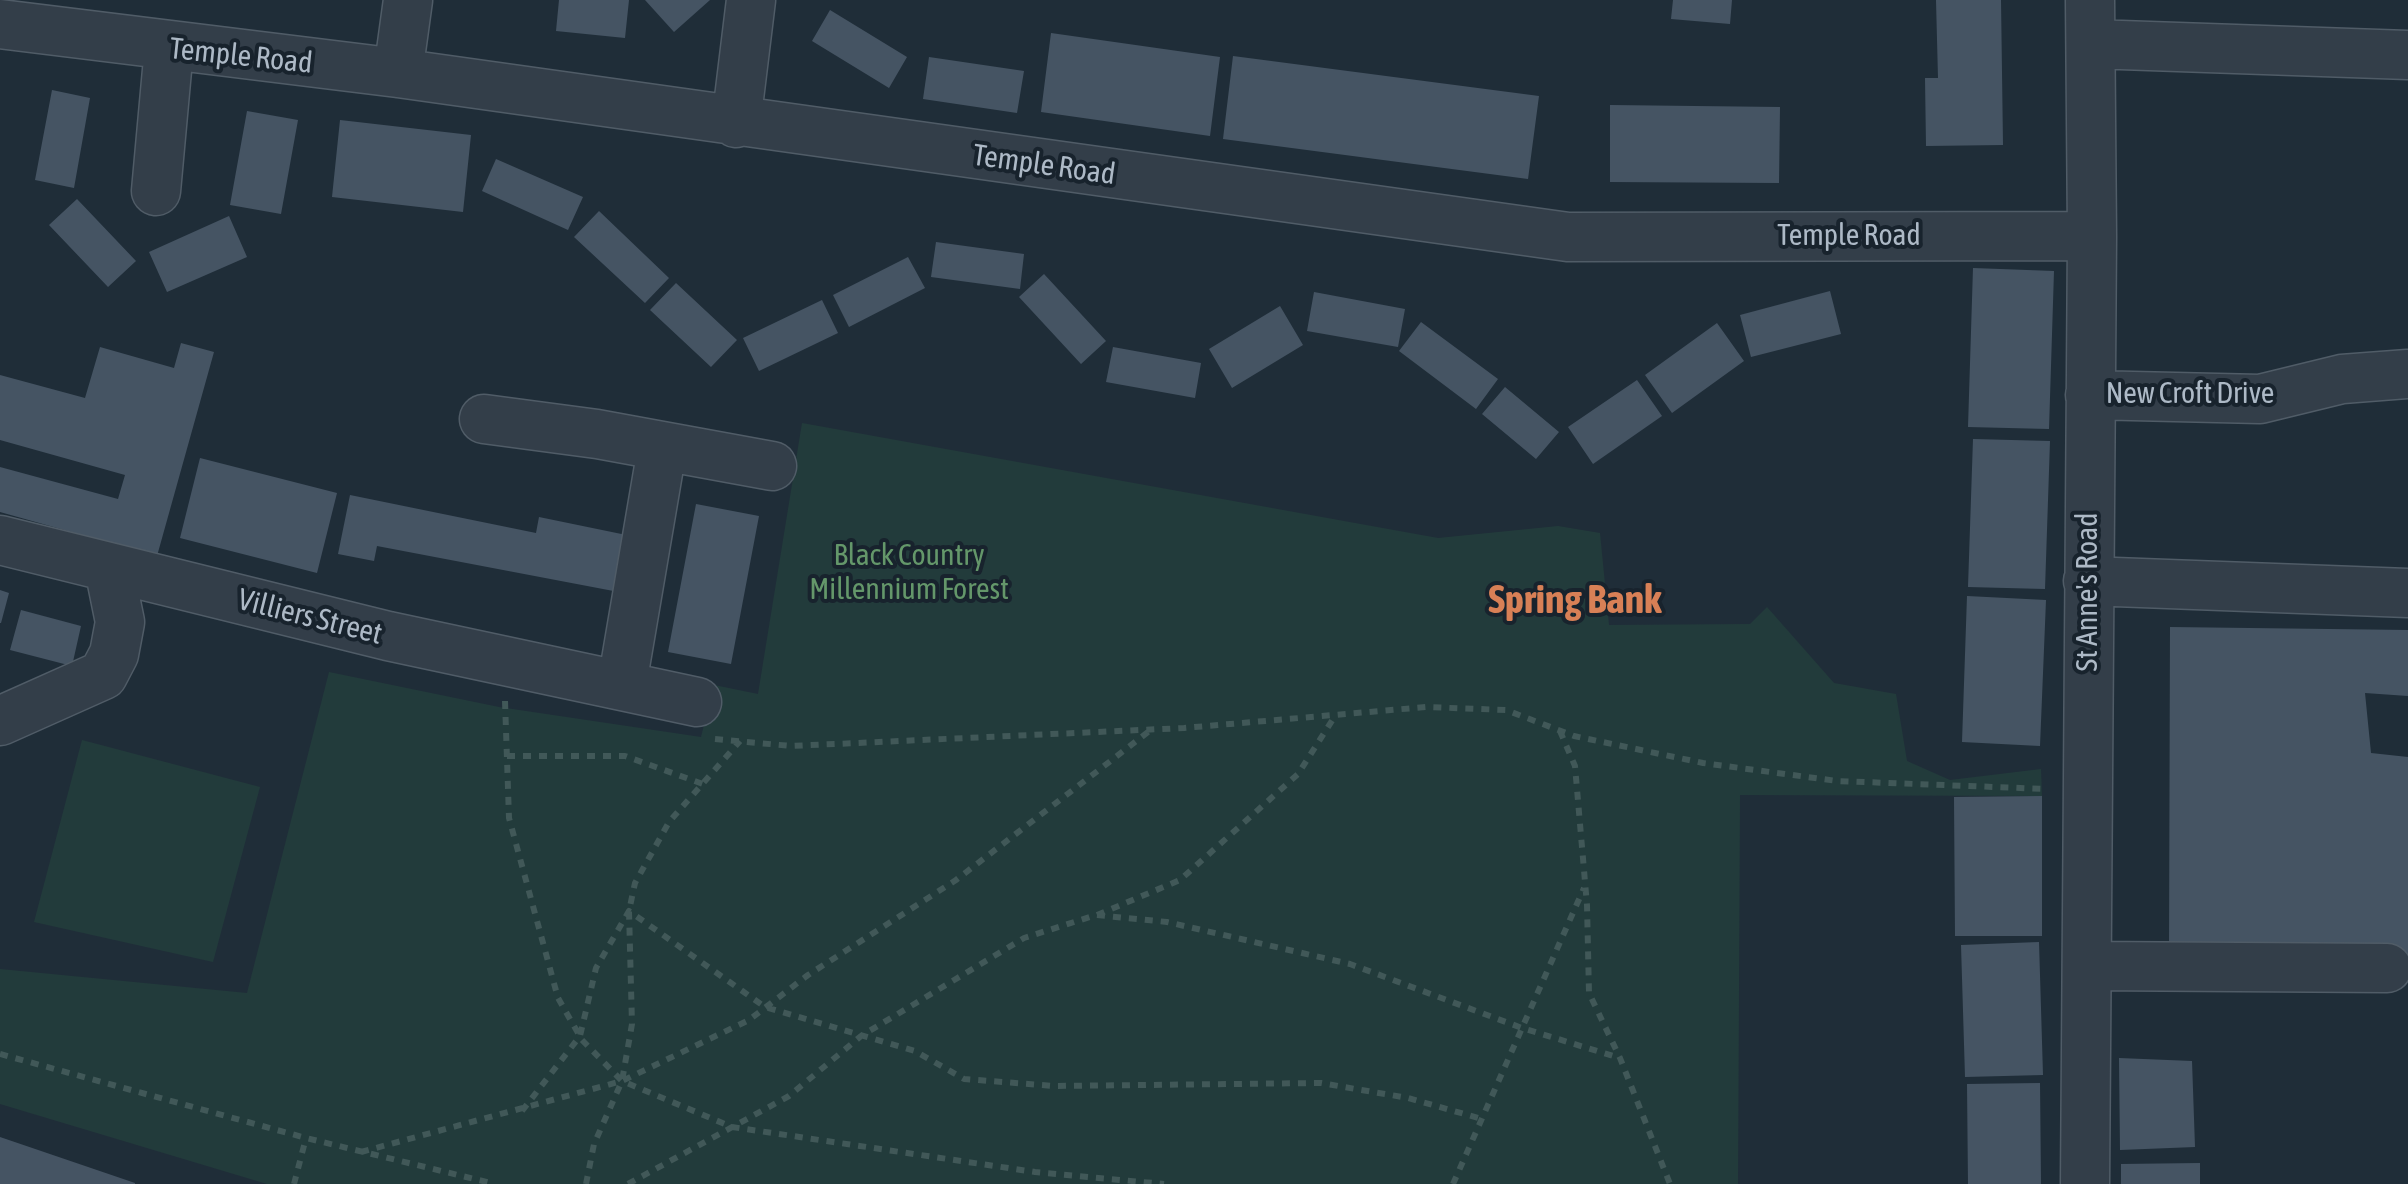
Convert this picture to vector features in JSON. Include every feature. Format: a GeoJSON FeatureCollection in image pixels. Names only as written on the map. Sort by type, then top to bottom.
{"type":"FeatureCollection","features":[{"type":"Feature","properties":{"kind":"street"},"geometry":{"type":"LineString","coordinates":[[398,74],[408,0]]}},
{"type":"Feature","properties":{"kind":"street"},"geometry":{"type":"LineString","coordinates":[[736,123],[750,0]]}},
{"type":"Feature","properties":{"kind":"street","name":"Temple Road"},"geometry":{"type":"LineString","coordinates":[[0,24],[52,16],[169,48],[398,74],[1568,237],[2092,236]]}},
{"type":"Feature","properties":{"kind":"street"},"geometry":{"type":"LineString","coordinates":[[2091,22],[2408,55]]}},
{"type":"Feature","properties":{"kind":"street","name":"St Anne's Road"},"geometry":{"type":"LineString","coordinates":[[2084,1184],[2089,966],[2091,22]]}},
{"type":"Feature","properties":{"kind":"street"},"geometry":{"type":"LineString","coordinates":[[156,192],[169,48]]}},
{"type":"Feature","properties":{"kind":"street","name":"New Croft Drive"},"geometry":{"type":"LineString","coordinates":[[2090,395],[2260,400],[2342,379],[2408,374]]}},
{"type":"Feature","properties":{"kind":"street"},"geometry":{"type":"LineString","coordinates":[[484,419],[597,434],[772,466]]}},
{"type":"Feature","properties":{"kind":"street"},"geometry":{"type":"LineString","coordinates":[[622,684],[662,448]]}},
{"type":"Feature","properties":{"kind":"street","name":"Villiers Street"},"geometry":{"type":"LineString","coordinates":[[0,540],[502,660],[697,702]]}},
{"type":"Feature","properties":{"kind":"street"},"geometry":{"type":"LineString","coordinates":[[0,721],[103,675],[114,654],[120,622],[109,568]]}},
{"type":"Feature","properties":{"kind":"street"},"geometry":{"type":"LineString","coordinates":[[2088,581],[2408,594]]}},
{"type":"Feature","properties":{"kind":"street"},"geometry":{"type":"LineString","coordinates":[[2089,966],[2387,968]]}},
{"type":"Feature","properties":{"kind":"path"},"geometry":{"type":"LineString","coordinates":[[502,660],[508,818],[524,880],[558,998],[580,1036],[622,1081],[732,1127],[1035,1172],[1164,1184]]}},
{"type":"Feature","properties":{"kind":"path"},"geometry":{"type":"LineString","coordinates":[[697,702],[714,739],[791,746],[1152,729],[1426,707],[1506,710],[1559,730],[1703,763],[1837,781],[1962,789],[2088,789]]}},
{"type":"Feature","properties":{"kind":"path"},"geometry":{"type":"LineString","coordinates":[[628,1184],[789,1096],[862,1036],[1024,938],[1096,915],[1180,880],[1298,774],[1335,715]]}},
{"type":"Feature","properties":{"kind":"path"},"geometry":{"type":"LineString","coordinates":[[361,1152],[622,1081],[748,1020],[956,880],[1152,729]]}},
{"type":"Feature","properties":{"kind":"path"},"geometry":{"type":"LineString","coordinates":[[1559,730],[1576,766],[1586,885],[1589,993],[1620,1058],[1670,1184]]}},
{"type":"Feature","properties":{"kind":"path"},"geometry":{"type":"LineString","coordinates":[[586,1184],[594,1144],[622,1081],[632,1024],[629,911],[636,882],[669,822],[740,742]]}},
{"type":"Feature","properties":{"kind":"path"},"geometry":{"type":"LineString","coordinates":[[507,756],[625,756],[702,784]]}},
{"type":"Feature","properties":{"kind":"path"},"geometry":{"type":"LineString","coordinates":[[1453,1184],[1586,885]]}},
{"type":"Feature","properties":{"kind":"path"},"geometry":{"type":"LineString","coordinates":[[629,911],[765,1007],[915,1050],[964,1079],[1054,1086],[1322,1082],[1408,1098],[1482,1119]]}},
{"type":"Feature","properties":{"kind":"path"},"geometry":{"type":"LineString","coordinates":[[522,1111],[580,1036],[596,968],[629,911]]}},
{"type":"Feature","properties":{"kind":"path"},"geometry":{"type":"LineString","coordinates":[[1096,915],[1167,922],[1350,964],[1522,1028],[1620,1058]]}},
{"type":"Feature","properties":{"kind":"path"},"geometry":{"type":"LineString","coordinates":[[0,1054],[306,1138],[495,1184]]}},
{"type":"Feature","properties":{"kind":"path"},"geometry":{"type":"LineString","coordinates":[[294,1184],[306,1138]]}},
{"type":"Feature","properties":{"kind":"green space","name":"Black Country Millennium Forest"},"geometry":{"type":"Polygon","coordinates":[[[802,423],[1438,538],[1558,526],[1600,533],[1609,625],[1750,624],[1767,607],[1834,683],[1896,694],[1907,761],[1950,780],[2041,769],[2042,796],[1740,795],[1738,1184],[267,1184],[0,1104],[0,969],[247,993],[329,672],[499,707],[701,737],[714,685],[758,694],[802,423]]]}},
{"type":"Feature","properties":{"kind":"green space"},"geometry":{"type":"Polygon","coordinates":[[[82,740],[260,787],[213,962],[34,922],[82,740]]]}},
{"type":"Feature","properties":{"kind":"building"},"geometry":{"type":"Polygon","coordinates":[[[559,0],[629,0],[625,38],[556,31],[559,0]]]}},
{"type":"Feature","properties":{"kind":"building"},"geometry":{"type":"Polygon","coordinates":[[[645,0],[710,0],[674,32],[645,0]]]}},
{"type":"Feature","properties":{"kind":"building"},"geometry":{"type":"Polygon","coordinates":[[[1673,0],[1732,0],[1730,24],[1671,19],[1673,0]]]}},
{"type":"Feature","properties":{"kind":"building"},"geometry":{"type":"Polygon","coordinates":[[[1936,0],[2001,0],[2003,145],[1926,146],[1925,78],[1938,78],[1936,0]]]}},
{"type":"Feature","properties":{"kind":"building"},"geometry":{"type":"Polygon","coordinates":[[[830,10],[907,57],[889,88],[812,41],[830,10]]]}},
{"type":"Feature","properties":{"kind":"building"},"geometry":{"type":"Polygon","coordinates":[[[1051,33],[1220,57],[1210,136],[1041,112],[1051,33]]]}},
{"type":"Feature","properties":{"kind":"building"},"geometry":{"type":"Polygon","coordinates":[[[1233,56],[1539,96],[1528,179],[1223,139],[1233,56]]]}},
{"type":"Feature","properties":{"kind":"building"},"geometry":{"type":"Polygon","coordinates":[[[929,57],[1024,71],[1017,113],[923,99],[929,57]]]}},
{"type":"Feature","properties":{"kind":"building"},"geometry":{"type":"Polygon","coordinates":[[[52,90],[90,98],[74,188],[35,180],[52,90]]]}},
{"type":"Feature","properties":{"kind":"building"},"geometry":{"type":"Polygon","coordinates":[[[1610,105],[1780,107],[1779,183],[1610,182],[1610,105]]]}},
{"type":"Feature","properties":{"kind":"building"},"geometry":{"type":"Polygon","coordinates":[[[247,111],[298,120],[281,214],[230,205],[247,111]]]}},
{"type":"Feature","properties":{"kind":"building"},"geometry":{"type":"Polygon","coordinates":[[[340,120],[471,135],[463,212],[332,197],[340,120]]]}},
{"type":"Feature","properties":{"kind":"building"},"geometry":{"type":"Polygon","coordinates":[[[496,159],[583,197],[568,230],[482,191],[496,159]]]}},
{"type":"Feature","properties":{"kind":"building"},"geometry":{"type":"Polygon","coordinates":[[[77,199],[136,261],[108,287],[49,225],[77,199]]]}},
{"type":"Feature","properties":{"kind":"building"},"geometry":{"type":"Polygon","coordinates":[[[599,211],[669,278],[645,303],[574,237],[599,211]]]}},
{"type":"Feature","properties":{"kind":"building"},"geometry":{"type":"Polygon","coordinates":[[[229,216],[247,257],[167,292],[149,252],[229,216]]]}},
{"type":"Feature","properties":{"kind":"building"},"geometry":{"type":"Polygon","coordinates":[[[936,242],[1024,254],[1020,289],[931,277],[936,242]]]}},
{"type":"Feature","properties":{"kind":"building"},"geometry":{"type":"Polygon","coordinates":[[[908,257],[925,288],[849,327],[833,295],[908,257]]]}},
{"type":"Feature","properties":{"kind":"building"},"geometry":{"type":"Polygon","coordinates":[[[1973,268],[2054,271],[2049,429],[1968,427],[1973,268]]]}},
{"type":"Feature","properties":{"kind":"building"},"geometry":{"type":"Polygon","coordinates":[[[1044,274],[1106,341],[1081,364],[1019,297],[1044,274]]]}},
{"type":"Feature","properties":{"kind":"building"},"geometry":{"type":"Polygon","coordinates":[[[676,283],[737,340],[711,367],[650,310],[676,283]]]}},
{"type":"Feature","properties":{"kind":"building"},"geometry":{"type":"Polygon","coordinates":[[[1830,291],[1841,334],[1751,357],[1740,315],[1830,291]]]}},
{"type":"Feature","properties":{"kind":"building"},"geometry":{"type":"Polygon","coordinates":[[[1314,292],[1405,309],[1398,347],[1307,331],[1314,292]]]}},
{"type":"Feature","properties":{"kind":"building"},"geometry":{"type":"Polygon","coordinates":[[[822,300],[838,333],[759,371],[743,338],[822,300]]]}},
{"type":"Feature","properties":{"kind":"building"},"geometry":{"type":"Polygon","coordinates":[[[1280,306],[1303,345],[1232,388],[1209,349],[1280,306]]]}},
{"type":"Feature","properties":{"kind":"building"},"geometry":{"type":"Polygon","coordinates":[[[1421,322],[1498,379],[1476,409],[1399,351],[1421,322]]]}},
{"type":"Feature","properties":{"kind":"building"},"geometry":{"type":"Polygon","coordinates":[[[1717,323],[1744,361],[1672,413],[1645,375],[1717,323]]]}},
{"type":"Feature","properties":{"kind":"building"},"geometry":{"type":"Polygon","coordinates":[[[181,343],[214,352],[157,556],[0,512],[0,467],[118,499],[125,475],[0,440],[0,375],[85,398],[100,347],[174,368],[181,343]]]}},
{"type":"Feature","properties":{"kind":"building"},"geometry":{"type":"Polygon","coordinates":[[[1113,347],[1201,363],[1195,398],[1106,382],[1113,347]]]}},
{"type":"Feature","properties":{"kind":"building"},"geometry":{"type":"Polygon","coordinates":[[[1637,380],[1662,416],[1593,464],[1568,427],[1637,380]]]}},
{"type":"Feature","properties":{"kind":"building"},"geometry":{"type":"Polygon","coordinates":[[[1505,387],[1559,432],[1536,459],[1482,414],[1505,387]]]}},
{"type":"Feature","properties":{"kind":"building"},"geometry":{"type":"Polygon","coordinates":[[[1973,439],[2050,441],[2045,589],[1968,587],[1973,439]]]}},
{"type":"Feature","properties":{"kind":"building"},"geometry":{"type":"Polygon","coordinates":[[[200,458],[337,493],[317,573],[180,538],[200,458]]]}},
{"type":"Feature","properties":{"kind":"building"},"geometry":{"type":"Polygon","coordinates":[[[350,495],[536,533],[539,517],[636,537],[624,593],[377,546],[374,561],[338,554],[350,495]]]}},
{"type":"Feature","properties":{"kind":"building"},"geometry":{"type":"Polygon","coordinates":[[[696,504],[759,516],[731,664],[668,652],[696,504]]]}},
{"type":"Feature","properties":{"kind":"building"},"geometry":{"type":"Polygon","coordinates":[[[0,590],[9,593],[1,623],[0,623],[0,590]]]}},
{"type":"Feature","properties":{"kind":"building"},"geometry":{"type":"Polygon","coordinates":[[[1967,596],[2046,600],[2040,746],[1962,742],[1967,596]]]}},
{"type":"Feature","properties":{"kind":"building"},"geometry":{"type":"Polygon","coordinates":[[[21,610],[81,626],[72,666],[10,650],[21,610]]]}},
{"type":"Feature","properties":{"kind":"building"},"geometry":{"type":"Polygon","coordinates":[[[2170,627],[2408,630],[2408,696],[2365,693],[2371,753],[2408,757],[2408,957],[2169,956],[2170,627]]]}},
{"type":"Feature","properties":{"kind":"building"},"geometry":{"type":"Polygon","coordinates":[[[2042,796],[2042,936],[1955,936],[1954,797],[2042,796]]]}},
{"type":"Feature","properties":{"kind":"building"},"geometry":{"type":"Polygon","coordinates":[[[2039,942],[2043,1075],[1965,1077],[1961,945],[2039,942]]]}},
{"type":"Feature","properties":{"kind":"building"},"geometry":{"type":"Polygon","coordinates":[[[2119,1058],[2192,1061],[2195,1147],[2120,1150],[2119,1058]]]}},
{"type":"Feature","properties":{"kind":"building"},"geometry":{"type":"Polygon","coordinates":[[[2040,1083],[2041,1184],[1968,1184],[1967,1084],[2040,1083]]]}},
{"type":"Feature","properties":{"kind":"building"},"geometry":{"type":"Polygon","coordinates":[[[0,1137],[135,1183],[135,1184],[0,1184],[0,1137]]]}},
{"type":"Feature","properties":{"kind":"building"},"geometry":{"type":"Polygon","coordinates":[[[2200,1163],[2200,1184],[2121,1184],[2121,1164],[2200,1163]]]}},
{"type":"Feature","properties":{"kind":"district","name":"Spring Bank"},"geometry":{"type":"Point","coordinates":[1575,600]}}]}
